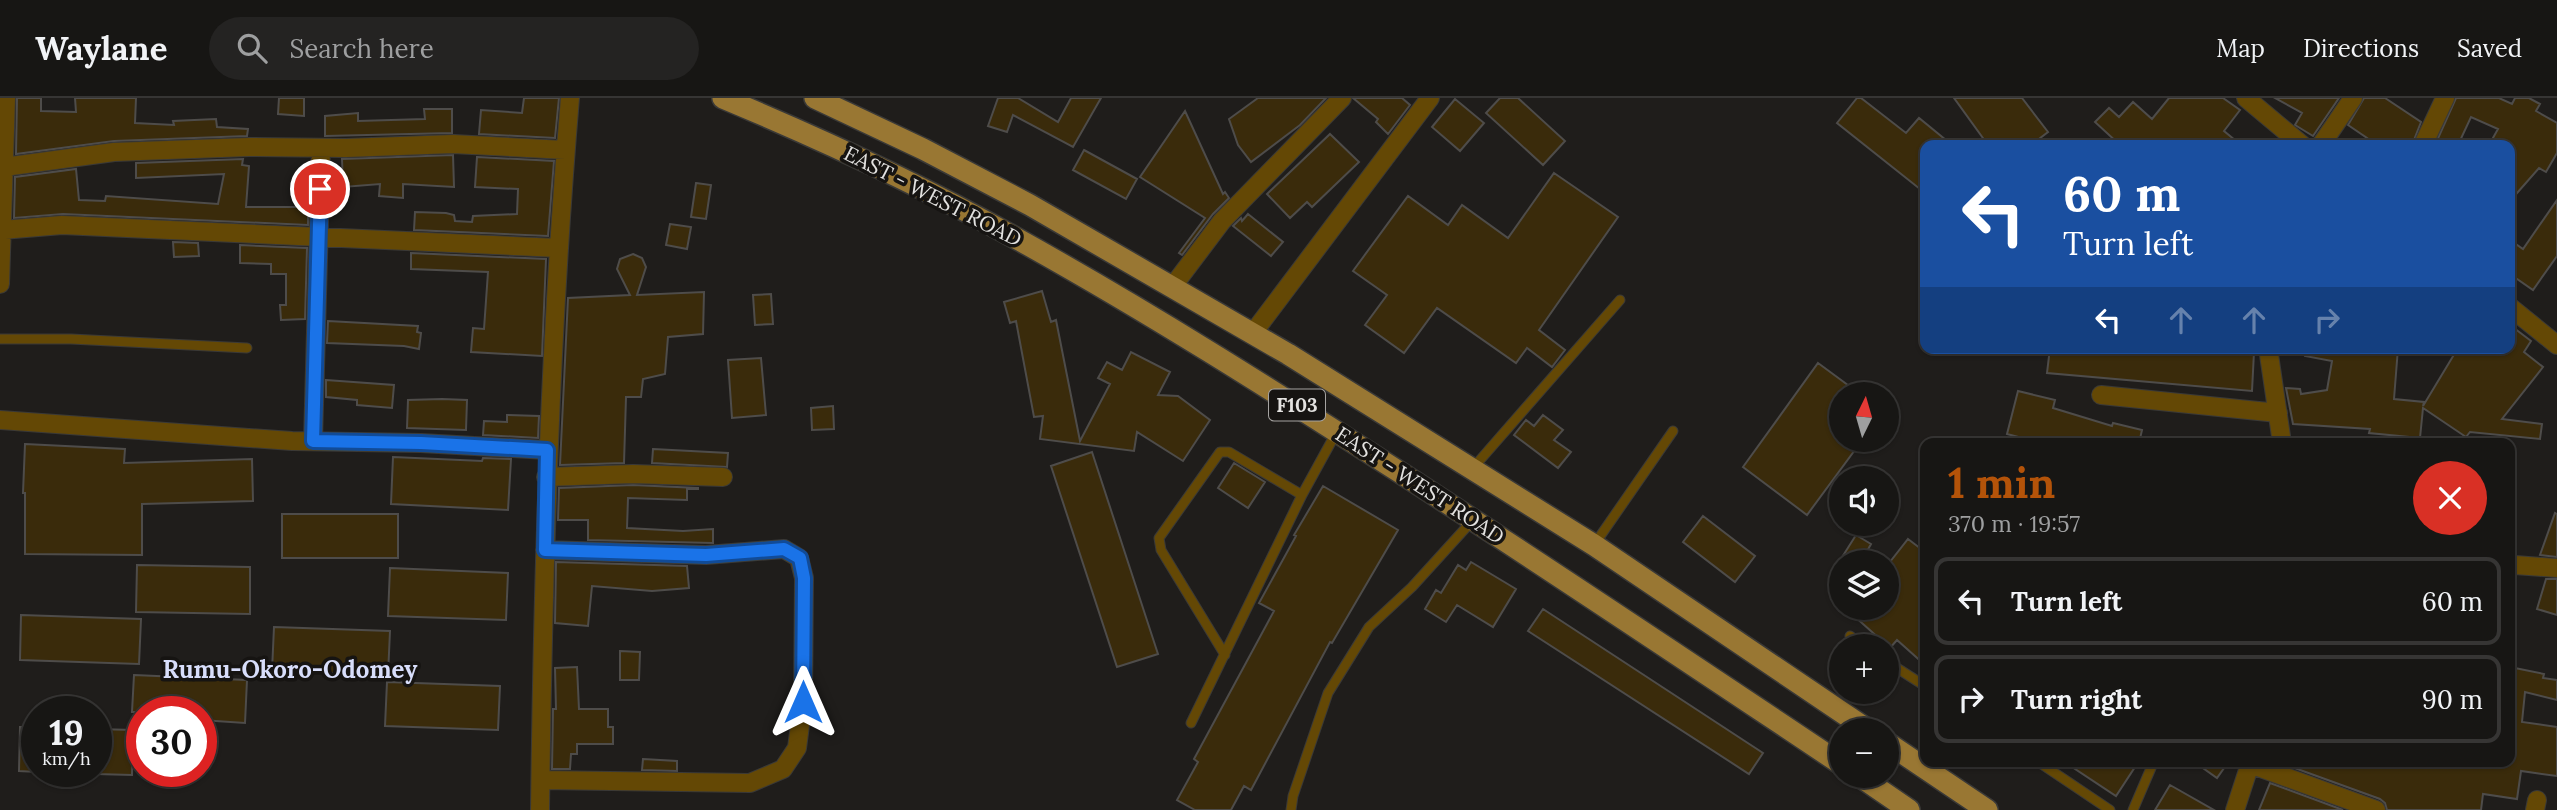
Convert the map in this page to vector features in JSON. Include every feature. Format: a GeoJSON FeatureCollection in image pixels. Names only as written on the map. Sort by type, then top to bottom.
{"type":"FeatureCollection","features":[{"type":"Feature","properties":{"kind":"main road","name":"EAST - WEST ROAD"},"geometry":{"type":"LineString","coordinates":[[723,98],[891,174],[1010,234],[1144,310],[1474,520],[1829,756]]}},
{"type":"Feature","properties":{"kind":"main road","name":"EAST - WEST ROAD"},"geometry":{"type":"LineString","coordinates":[[815,98],[1018,198],[1252,333],[1594,545],[1850,718]]}},
{"type":"Feature","properties":{"kind":"main road"},"geometry":{"type":"LineString","coordinates":[[1899,751],[1920,765]]}},
{"type":"Feature","properties":{"kind":"main road"},"geometry":{"type":"LineString","coordinates":[[1923,767],[1987,810]]}},
{"type":"Feature","properties":{"kind":"main road"},"geometry":{"type":"LineString","coordinates":[[1877,788],[1909,810]]}},
{"type":"Feature","properties":{"kind":"street"},"geometry":{"type":"LineString","coordinates":[[0,284],[4,167],[2,142],[6,98]]}},
{"type":"Feature","properties":{"kind":"street"},"geometry":{"type":"LineString","coordinates":[[540,810],[547,450],[558,247],[570,98]]}},
{"type":"Feature","properties":{"kind":"street"},"geometry":{"type":"LineString","coordinates":[[1173,286],[1222,221],[1342,98]]}},
{"type":"Feature","properties":{"kind":"street"},"geometry":{"type":"LineString","coordinates":[[1252,333],[1430,98]]}},
{"type":"Feature","properties":{"kind":"street"},"geometry":{"type":"LineString","coordinates":[[2324,140],[2353,98]]}},
{"type":"Feature","properties":{"kind":"street"},"geometry":{"type":"LineString","coordinates":[[2425,140],[2445,98]]}},
{"type":"Feature","properties":{"kind":"street"},"geometry":{"type":"LineString","coordinates":[[2255,101],[2280,138]]}},
{"type":"Feature","properties":{"kind":"street"},"geometry":{"type":"LineString","coordinates":[[4,167],[114,152],[249,147],[453,144],[565,150]]}},
{"type":"Feature","properties":{"kind":"street"},"geometry":{"type":"LineString","coordinates":[[313,441],[321,148]]}},
{"type":"Feature","properties":{"kind":"street"},"geometry":{"type":"LineString","coordinates":[[2,230],[62,225],[558,247]]}},
{"type":"Feature","properties":{"kind":"street"},"geometry":{"type":"LineString","coordinates":[[2515,311],[2557,345]]}},
{"type":"Feature","properties":{"kind":"street"},"geometry":{"type":"LineString","coordinates":[[2268,354],[2282,438]]}},
{"type":"Feature","properties":{"kind":"street"},"geometry":{"type":"LineString","coordinates":[[2101,395],[2278,412]]}},
{"type":"Feature","properties":{"kind":"street"},"geometry":{"type":"LineString","coordinates":[[0,420],[313,441],[421,443],[547,450]]}},
{"type":"Feature","properties":{"kind":"street"},"geometry":{"type":"LineString","coordinates":[[546,477],[633,474],[723,477]]}},
{"type":"Feature","properties":{"kind":"street"},"geometry":{"type":"LineString","coordinates":[[541,780],[750,783],[783,769],[797,748],[803,702],[804,578],[800,558],[784,549],[706,555],[545,550]]}},
{"type":"Feature","properties":{"kind":"street"},"geometry":{"type":"LineString","coordinates":[[2515,565],[2557,568]]}},
{"type":"Feature","properties":{"kind":"street"},"geometry":{"type":"LineString","coordinates":[[2235,810],[2250,767]]}},
{"type":"Feature","properties":{"kind":"street"},"geometry":{"type":"LineString","coordinates":[[2262,767],[2376,810]]}},
{"type":"Feature","properties":{"kind":"lane"},"geometry":{"type":"LineString","coordinates":[[1472,469],[1620,300]]}},
{"type":"Feature","properties":{"kind":"lane"},"geometry":{"type":"LineString","coordinates":[[0,339],[71,339],[247,348]]}},
{"type":"Feature","properties":{"kind":"lane"},"geometry":{"type":"LineString","coordinates":[[1191,723],[1336,431]]}},
{"type":"Feature","properties":{"kind":"lane"},"geometry":{"type":"LineString","coordinates":[[1594,545],[1673,431]]}},
{"type":"Feature","properties":{"kind":"lane"},"geometry":{"type":"LineString","coordinates":[[1225,655],[1161,550],[1159,538],[1220,452],[1230,452],[1302,495]]}},
{"type":"Feature","properties":{"kind":"lane"},"geometry":{"type":"LineString","coordinates":[[1291,810],[1293,796],[1328,692],[1369,627],[1474,520]]}},
{"type":"Feature","properties":{"kind":"lane"},"geometry":{"type":"LineString","coordinates":[[1899,669],[1920,683]]}},
{"type":"Feature","properties":{"kind":"lane"},"geometry":{"type":"LineString","coordinates":[[2046,767],[2110,810]]}},
{"type":"Feature","properties":{"kind":"lane"},"geometry":{"type":"LineString","coordinates":[[2133,810],[2151,767]]}},
{"type":"Feature","properties":{"kind":"building"},"geometry":{"type":"Polygon","coordinates":[[[17,98],[41,98],[41,111],[76,112],[75,98],[136,98],[135,123],[174,125],[173,121],[216,119],[217,127],[248,129],[247,136],[114,141],[16,154],[17,98]]]}},
{"type":"Feature","properties":{"kind":"building"},"geometry":{"type":"Polygon","coordinates":[[[279,98],[304,98],[304,116],[278,114],[279,98]]]}},
{"type":"Feature","properties":{"kind":"building"},"geometry":{"type":"Polygon","coordinates":[[[524,98],[559,98],[555,138],[479,134],[481,110],[522,113],[524,98]]]}},
{"type":"Feature","properties":{"kind":"building"},"geometry":{"type":"Polygon","coordinates":[[[998,98],[1018,98],[1058,122],[1071,98],[1101,98],[1073,147],[1013,115],[1007,132],[988,126],[998,98]]]}},
{"type":"Feature","properties":{"kind":"building"},"geometry":{"type":"Polygon","coordinates":[[[1258,98],[1326,98],[1300,125],[1251,162],[1238,145],[1229,119],[1258,98]]]}},
{"type":"Feature","properties":{"kind":"building"},"geometry":{"type":"Polygon","coordinates":[[[1353,98],[1402,98],[1410,105],[1388,134],[1376,122],[1378,119],[1353,98]]]}},
{"type":"Feature","properties":{"kind":"building"},"geometry":{"type":"Polygon","coordinates":[[[1500,98],[1518,98],[1565,141],[1543,165],[1486,113],[1500,98]]]}},
{"type":"Feature","properties":{"kind":"building"},"geometry":{"type":"Polygon","coordinates":[[[1857,98],[1861,98],[1906,133],[1919,118],[1946,140],[1920,140],[1920,189],[1837,123],[1857,98]]]}},
{"type":"Feature","properties":{"kind":"building"},"geometry":{"type":"Polygon","coordinates":[[[1954,98],[2022,98],[2048,132],[2038,140],[1984,140],[1954,98]]]}},
{"type":"Feature","properties":{"kind":"building"},"geometry":{"type":"Polygon","coordinates":[[[2169,98],[2223,98],[2240,110],[2224,131],[2235,140],[2115,140],[2095,122],[2109,108],[2119,117],[2133,102],[2152,119],[2169,98]]]}},
{"type":"Feature","properties":{"kind":"building"},"geometry":{"type":"Polygon","coordinates":[[[2275,98],[2339,98],[2313,136],[2295,125],[2302,113],[2275,98]]]}},
{"type":"Feature","properties":{"kind":"building"},"geometry":{"type":"Polygon","coordinates":[[[2364,98],[2385,98],[2421,122],[2414,140],[2365,140],[2367,138],[2348,125],[2364,98]]]}},
{"type":"Feature","properties":{"kind":"building"},"geometry":{"type":"Polygon","coordinates":[[[2456,98],[2499,98],[2512,104],[2515,98],[2529,98],[2540,104],[2536,111],[2557,123],[2557,153],[2546,172],[2539,168],[2515,195],[2515,140],[2492,140],[2498,129],[2471,117],[2460,140],[2437,140],[2456,98]]]}},
{"type":"Feature","properties":{"kind":"building"},"geometry":{"type":"Polygon","coordinates":[[[1455,99],[1484,123],[1460,151],[1432,127],[1455,99]]]}},
{"type":"Feature","properties":{"kind":"building"},"geometry":{"type":"Polygon","coordinates":[[[424,109],[452,109],[452,133],[325,136],[325,116],[358,113],[358,121],[425,119],[424,109]]]}},
{"type":"Feature","properties":{"kind":"building"},"geometry":{"type":"Polygon","coordinates":[[[1185,111],[1223,194],[1225,192],[1229,198],[1213,214],[1182,255],[1179,253],[1205,218],[1140,177],[1185,111]]]}},
{"type":"Feature","properties":{"kind":"building"},"geometry":{"type":"Polygon","coordinates":[[[1330,134],[1359,162],[1312,207],[1307,202],[1290,218],[1267,194],[1330,134]]]}},
{"type":"Feature","properties":{"kind":"building"},"geometry":{"type":"Polygon","coordinates":[[[1084,150],[1137,179],[1126,199],[1073,170],[1084,150]]]}},
{"type":"Feature","properties":{"kind":"building"},"geometry":{"type":"Polygon","coordinates":[[[453,155],[454,187],[403,184],[403,198],[379,196],[380,184],[343,187],[342,159],[453,155]]]}},
{"type":"Feature","properties":{"kind":"building"},"geometry":{"type":"Polygon","coordinates":[[[477,157],[554,161],[548,236],[414,230],[415,212],[446,213],[454,215],[455,221],[472,222],[473,216],[517,214],[518,189],[475,187],[477,157]]]}},
{"type":"Feature","properties":{"kind":"building"},"geometry":{"type":"Polygon","coordinates":[[[243,159],[242,165],[249,166],[246,207],[308,207],[308,225],[63,214],[14,218],[15,177],[76,169],[79,200],[105,201],[106,196],[218,204],[224,174],[136,178],[136,163],[243,159]]]}},
{"type":"Feature","properties":{"kind":"building"},"geometry":{"type":"Polygon","coordinates":[[[1554,173],[1618,217],[1539,330],[1565,350],[1552,367],[1527,348],[1516,363],[1437,308],[1404,353],[1365,325],[1387,295],[1353,271],[1408,196],[1448,225],[1462,205],[1508,238],[1554,173]]]}},
{"type":"Feature","properties":{"kind":"building"},"geometry":{"type":"Polygon","coordinates":[[[696,183],[711,185],[706,219],[691,217],[696,183]]]}},
{"type":"Feature","properties":{"kind":"building"},"geometry":{"type":"Polygon","coordinates":[[[2557,200],[2557,256],[2533,290],[2515,277],[2515,243],[2523,249],[2557,200]]]}},
{"type":"Feature","properties":{"kind":"building"},"geometry":{"type":"Polygon","coordinates":[[[1248,214],[1283,242],[1271,256],[1233,226],[1248,214]]]}},
{"type":"Feature","properties":{"kind":"building"},"geometry":{"type":"Polygon","coordinates":[[[670,224],[691,227],[687,249],[666,245],[670,224]]]}},
{"type":"Feature","properties":{"kind":"building"},"geometry":{"type":"Polygon","coordinates":[[[173,242],[198,243],[199,256],[174,257],[173,242]]]}},
{"type":"Feature","properties":{"kind":"building"},"geometry":{"type":"Polygon","coordinates":[[[240,245],[307,248],[305,319],[281,320],[280,305],[286,305],[286,274],[271,274],[271,264],[240,263],[240,245]]]}},
{"type":"Feature","properties":{"kind":"building"},"geometry":{"type":"Polygon","coordinates":[[[411,253],[546,259],[542,356],[471,352],[473,328],[484,329],[488,272],[411,269],[411,253]]]}},
{"type":"Feature","properties":{"kind":"building"},"geometry":{"type":"Polygon","coordinates":[[[633,254],[642,258],[646,267],[637,295],[704,292],[703,334],[668,337],[665,374],[643,379],[641,397],[626,397],[624,463],[560,465],[568,298],[630,295],[617,269],[620,259],[633,254]]]}},
{"type":"Feature","properties":{"kind":"building"},"geometry":{"type":"Polygon","coordinates":[[[1042,291],[1051,322],[1056,320],[1080,441],[1110,384],[1098,378],[1107,362],[1122,370],[1131,352],[1170,372],[1158,395],[1178,396],[1210,420],[1183,461],[1137,432],[1134,451],[1040,439],[1043,416],[1034,417],[1016,321],[1010,323],[1004,302],[1042,291]]]}},
{"type":"Feature","properties":{"kind":"building"},"geometry":{"type":"Polygon","coordinates":[[[771,294],[773,324],[755,325],[753,295],[771,294]]]}},
{"type":"Feature","properties":{"kind":"building"},"geometry":{"type":"Polygon","coordinates":[[[328,321],[418,326],[417,332],[421,333],[419,349],[327,343],[328,321]]]}},
{"type":"Feature","properties":{"kind":"building"},"geometry":{"type":"Polygon","coordinates":[[[2515,329],[2531,341],[2524,352],[2543,367],[2502,419],[2542,424],[2540,439],[2470,432],[2466,437],[2423,408],[2420,438],[2369,433],[2370,429],[2293,424],[2286,388],[2300,389],[2301,394],[2327,390],[2332,361],[2305,354],[2398,354],[2394,399],[2424,402],[2423,406],[2454,354],[2515,354],[2515,329]]]}},
{"type":"Feature","properties":{"kind":"building"},"geometry":{"type":"Polygon","coordinates":[[[2049,354],[2254,354],[2252,391],[2047,373],[2049,354]]]}},
{"type":"Feature","properties":{"kind":"building"},"geometry":{"type":"Polygon","coordinates":[[[761,358],[766,415],[732,418],[728,360],[761,358]]]}},
{"type":"Feature","properties":{"kind":"building"},"geometry":{"type":"Polygon","coordinates":[[[1818,363],[1844,382],[1829,382],[1829,452],[1853,452],[1843,466],[1829,466],[1829,485],[1807,515],[1743,467],[1818,363]]]}},
{"type":"Feature","properties":{"kind":"building"},"geometry":{"type":"Polygon","coordinates":[[[326,380],[394,385],[392,408],[357,405],[357,400],[326,397],[326,380]]]}},
{"type":"Feature","properties":{"kind":"building"},"geometry":{"type":"Polygon","coordinates":[[[2018,391],[2055,400],[2053,408],[2112,426],[2113,423],[2142,430],[2140,438],[2022,438],[2007,434],[2018,391]]]}},
{"type":"Feature","properties":{"kind":"building"},"geometry":{"type":"Polygon","coordinates":[[[408,400],[467,400],[466,430],[407,428],[408,400]]]}},
{"type":"Feature","properties":{"kind":"building"},"geometry":{"type":"Polygon","coordinates":[[[833,406],[834,429],[812,430],[811,408],[833,406]]]}},
{"type":"Feature","properties":{"kind":"building"},"geometry":{"type":"Polygon","coordinates":[[[507,415],[539,416],[538,438],[483,435],[484,421],[507,422],[507,415]]]}},
{"type":"Feature","properties":{"kind":"building"},"geometry":{"type":"Polygon","coordinates":[[[1543,415],[1563,430],[1554,440],[1571,452],[1558,468],[1514,435],[1526,420],[1534,426],[1543,415]]]}},
{"type":"Feature","properties":{"kind":"building"},"geometry":{"type":"Polygon","coordinates":[[[25,444],[125,449],[124,463],[252,459],[253,501],[142,504],[142,555],[25,554],[25,444]]]}},
{"type":"Feature","properties":{"kind":"building"},"geometry":{"type":"Polygon","coordinates":[[[653,449],[728,453],[727,467],[652,463],[653,449]]]}},
{"type":"Feature","properties":{"kind":"building"},"geometry":{"type":"Polygon","coordinates":[[[1092,452],[1158,654],[1117,667],[1051,466],[1092,452]]]}},
{"type":"Feature","properties":{"kind":"building"},"geometry":{"type":"Polygon","coordinates":[[[393,457],[482,461],[483,458],[511,459],[508,510],[391,504],[393,457]]]}},
{"type":"Feature","properties":{"kind":"building"},"geometry":{"type":"Polygon","coordinates":[[[1234,463],[1265,482],[1248,508],[1218,488],[1234,463]]]}},
{"type":"Feature","properties":{"kind":"building"},"geometry":{"type":"Polygon","coordinates":[[[633,485],[698,489],[687,489],[687,500],[628,498],[627,528],[683,531],[713,529],[713,543],[588,540],[588,520],[558,520],[559,488],[633,485]]]}},
{"type":"Feature","properties":{"kind":"building"},"geometry":{"type":"Polygon","coordinates":[[[1323,486],[1398,530],[1332,643],[1330,642],[1251,790],[1244,786],[1231,810],[1195,810],[1177,800],[1198,762],[1194,759],[1274,611],[1259,603],[1323,486]]]}},
{"type":"Feature","properties":{"kind":"building"},"geometry":{"type":"Polygon","coordinates":[[[2555,513],[2557,557],[2540,555],[2555,513]]]}},
{"type":"Feature","properties":{"kind":"building"},"geometry":{"type":"Polygon","coordinates":[[[282,514],[398,514],[398,558],[282,558],[282,514]]]}},
{"type":"Feature","properties":{"kind":"building"},"geometry":{"type":"Polygon","coordinates":[[[1703,516],[1755,556],[1735,582],[1683,542],[1703,516]]]}},
{"type":"Feature","properties":{"kind":"building"},"geometry":{"type":"Polygon","coordinates":[[[1855,536],[1871,544],[1868,550],[1847,550],[1855,536]]]}},
{"type":"Feature","properties":{"kind":"building"},"geometry":{"type":"Polygon","coordinates":[[[1908,539],[1920,548],[1920,661],[1899,642],[1899,634],[1874,634],[1859,620],[1899,620],[1899,550],[1908,539]]]}},
{"type":"Feature","properties":{"kind":"building"},"geometry":{"type":"Polygon","coordinates":[[[556,562],[687,566],[689,588],[652,591],[592,586],[588,626],[555,623],[556,562]]]}},
{"type":"Feature","properties":{"kind":"building"},"geometry":{"type":"Polygon","coordinates":[[[1471,562],[1516,589],[1493,627],[1457,605],[1446,622],[1425,609],[1436,590],[1441,593],[1458,565],[1466,570],[1471,562]]]}},
{"type":"Feature","properties":{"kind":"building"},"geometry":{"type":"Polygon","coordinates":[[[137,565],[250,567],[250,614],[136,612],[137,565]]]}},
{"type":"Feature","properties":{"kind":"building"},"geometry":{"type":"Polygon","coordinates":[[[390,568],[508,573],[506,620],[388,616],[390,568]]]}},
{"type":"Feature","properties":{"kind":"building"},"geometry":{"type":"Polygon","coordinates":[[[2546,579],[2557,579],[2557,615],[2537,609],[2546,579]]]}},
{"type":"Feature","properties":{"kind":"building"},"geometry":{"type":"Polygon","coordinates":[[[1543,609],[1763,753],[1749,774],[1528,631],[1543,609]]]}},
{"type":"Feature","properties":{"kind":"building"},"geometry":{"type":"Polygon","coordinates":[[[21,615],[141,619],[139,664],[20,660],[21,615]]]}},
{"type":"Feature","properties":{"kind":"building"},"geometry":{"type":"Polygon","coordinates":[[[274,627],[390,631],[388,675],[272,671],[274,627]]]}},
{"type":"Feature","properties":{"kind":"building"},"geometry":{"type":"Polygon","coordinates":[[[620,651],[640,652],[639,680],[620,680],[620,651]]]}},
{"type":"Feature","properties":{"kind":"building"},"geometry":{"type":"Polygon","coordinates":[[[577,667],[579,709],[608,709],[608,727],[613,727],[613,744],[577,744],[577,754],[571,754],[570,769],[552,769],[553,709],[556,709],[555,668],[577,667]]]}},
{"type":"Feature","properties":{"kind":"building"},"geometry":{"type":"Polygon","coordinates":[[[2515,668],[2544,674],[2543,678],[2557,680],[2557,700],[2525,692],[2522,722],[2557,727],[2557,776],[2521,771],[2517,799],[2483,794],[2481,810],[2387,810],[2380,799],[2292,767],[2515,767],[2515,668]]]}},
{"type":"Feature","properties":{"kind":"building"},"geometry":{"type":"Polygon","coordinates":[[[134,675],[247,680],[245,723],[217,721],[217,696],[133,696],[134,675]]]}},
{"type":"Feature","properties":{"kind":"building"},"geometry":{"type":"Polygon","coordinates":[[[387,682],[500,686],[498,730],[385,726],[387,682]]]}},
{"type":"Feature","properties":{"kind":"building"},"geometry":{"type":"Polygon","coordinates":[[[20,727],[21,727],[21,771],[20,727]]]}},
{"type":"Feature","properties":{"kind":"building"},"geometry":{"type":"Polygon","coordinates":[[[112,729],[126,730],[126,775],[112,774],[112,729]]]}},
{"type":"Feature","properties":{"kind":"building"},"geometry":{"type":"Polygon","coordinates":[[[643,759],[677,761],[677,771],[642,770],[643,759]]]}},
{"type":"Feature","properties":{"kind":"building"},"geometry":{"type":"Polygon","coordinates":[[[2072,767],[2135,767],[2116,796],[2072,767]]]}},
{"type":"Feature","properties":{"kind":"building"},"geometry":{"type":"Polygon","coordinates":[[[2201,767],[2225,767],[2217,778],[2201,767]]]}},
{"type":"Feature","properties":{"kind":"building"},"geometry":{"type":"Polygon","coordinates":[[[2270,783],[2343,810],[2259,810],[2270,783]]]}},
{"type":"Feature","properties":{"kind":"building"},"geometry":{"type":"Polygon","coordinates":[[[2170,785],[2214,810],[2155,810],[2170,785]]]}},
{"type":"Feature","properties":{"kind":"district","name":"Rumu-Okoro-Odomey"},"geometry":{"type":"Point","coordinates":[290,669]}},
{"type":"Feature","properties":{"kind":"route"},"geometry":{"type":"LineString","coordinates":[[320,189],[313,441],[421,443],[547,450],[545,550],[706,555],[784,549],[800,558],[804,578],[803,702]]}}]}
